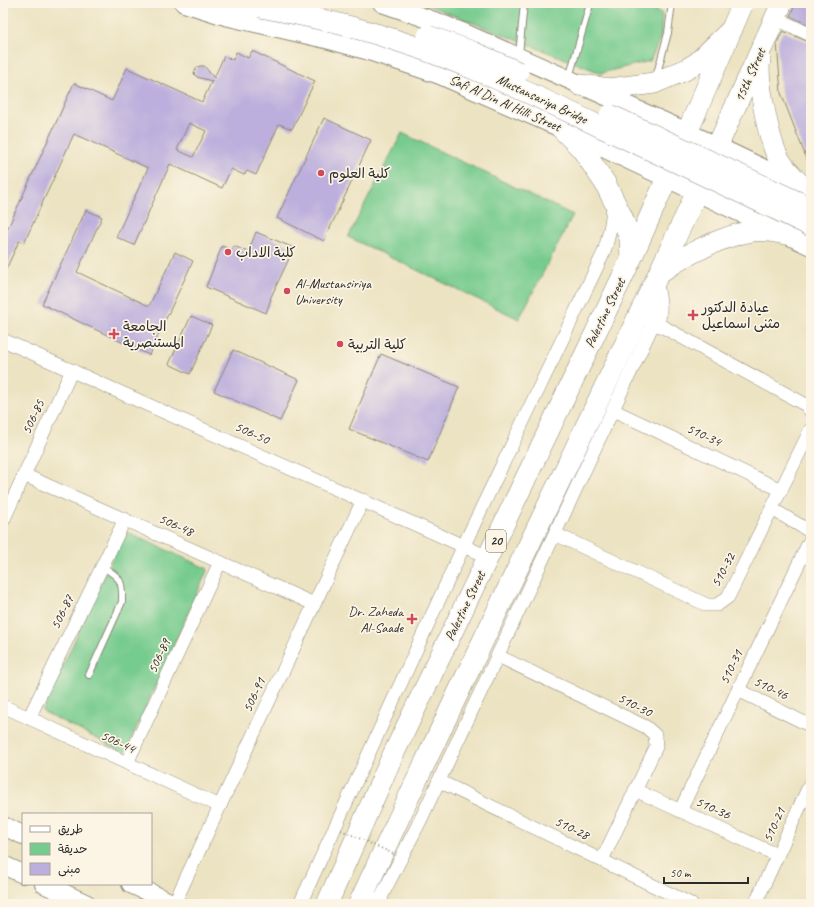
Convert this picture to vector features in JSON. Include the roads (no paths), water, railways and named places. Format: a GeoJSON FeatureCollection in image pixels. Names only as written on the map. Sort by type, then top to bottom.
{"type":"FeatureCollection","features":[{"type":"Feature","properties":{"kind":"main road","name":"Mustansariya Bridge"},"geometry":{"type":"LineString","coordinates":[[233,3],[308,16],[365,30],[467,66],[550,103],[811,226]]}},
{"type":"Feature","properties":{"kind":"main road","name":"Mustansariya Bridge"},"geometry":{"type":"LineString","coordinates":[[313,3],[395,25],[473,52],[811,208]]}},
{"type":"Feature","properties":{"kind":"main road"},"geometry":{"type":"LineString","coordinates":[[684,137],[743,3]]}},
{"type":"Feature","properties":{"kind":"main road","name":"15th Street"},"geometry":{"type":"LineString","coordinates":[[715,152],[779,10]]}},
{"type":"Feature","properties":{"kind":"main road"},"geometry":{"type":"LineString","coordinates":[[574,82],[610,88],[654,83],[685,70],[697,62],[732,29]]}},
{"type":"Feature","properties":{"kind":"main road"},"geometry":{"type":"LineString","coordinates":[[764,45],[758,66],[761,91],[771,136],[777,156],[786,169],[807,189]]}},
{"type":"Feature","properties":{"kind":"main road"},"geometry":{"type":"LineString","coordinates":[[561,128],[586,154],[605,183],[622,217],[630,238],[631,259]]}},
{"type":"Feature","properties":{"kind":"main road","name":"Palestine Street"},"geometry":{"type":"LineString","coordinates":[[327,904],[392,756],[631,259],[668,173]]}},
{"type":"Feature","properties":{"kind":"main road","name":"20"},"geometry":{"type":"LineString","coordinates":[[374,904],[420,771],[657,280],[699,187]]}},
{"type":"Feature","properties":{"kind":"main road"},"geometry":{"type":"LineString","coordinates":[[654,322],[656,314],[657,280],[677,261],[692,253],[738,234],[754,231],[770,231],[786,234]]}},
{"type":"Feature","properties":{"kind":"main road"},"geometry":{"type":"LineString","coordinates":[[392,756],[420,771]]}},
{"type":"Feature","properties":{"kind":"street","name":"Safi Al Din Al Hilli Street"},"geometry":{"type":"LineString","coordinates":[[184,3],[225,16],[366,50],[446,73],[561,128],[699,187],[811,246]]}},
{"type":"Feature","properties":{"kind":"street"},"geometry":{"type":"LineString","coordinates":[[387,4],[461,36],[519,57],[574,82],[715,152],[807,189]]}},
{"type":"Feature","properties":{"kind":"street"},"geometry":{"type":"LineString","coordinates":[[779,10],[811,35]]}},
{"type":"Feature","properties":{"kind":"street"},"geometry":{"type":"LineString","coordinates":[[300,904],[464,545],[604,252],[610,235],[614,200]]}},
{"type":"Feature","properties":{"kind":"street"},"geometry":{"type":"LineString","coordinates":[[374,904],[420,821],[654,322],[806,405],[811,412]]}},
{"type":"Feature","properties":{"kind":"street","name":"506-50"},"geometry":{"type":"LineString","coordinates":[[3,340],[488,557]]}},
{"type":"Feature","properties":{"kind":"street","name":"506-85"},"geometry":{"type":"LineString","coordinates":[[3,521],[72,370]]}},
{"type":"Feature","properties":{"kind":"street","name":"510-34"},"geometry":{"type":"LineString","coordinates":[[613,410],[781,490]]}},
{"type":"Feature","properties":{"kind":"street","name":"510-32"},"geometry":{"type":"LineString","coordinates":[[555,534],[707,605],[717,605],[728,597],[811,429]]}},
{"type":"Feature","properties":{"kind":"street","name":"506-48"},"geometry":{"type":"LineString","coordinates":[[24,475],[314,604]]}},
{"type":"Feature","properties":{"kind":"street","name":"506-91"},"geometry":{"type":"LineString","coordinates":[[174,904],[363,500]]}},
{"type":"Feature","properties":{"kind":"street"},"geometry":{"type":"LineString","coordinates":[[772,508],[811,532]]}},
{"type":"Feature","properties":{"kind":"street","name":"506-87"},"geometry":{"type":"LineString","coordinates":[[29,718],[124,519]]}},
{"type":"Feature","properties":{"kind":"street","name":"510-31"},"geometry":{"type":"LineString","coordinates":[[680,811],[811,538]]}},
{"type":"Feature","properties":{"kind":"street","name":"506-89"},"geometry":{"type":"LineString","coordinates":[[127,764],[220,562]]}},
{"type":"Feature","properties":{"kind":"street","name":"510-30"},"geometry":{"type":"LineString","coordinates":[[498,656],[646,727],[655,735],[656,747],[602,860]]}},
{"type":"Feature","properties":{"kind":"street","name":"510-46"},"geometry":{"type":"LineString","coordinates":[[738,690],[811,726]]}},
{"type":"Feature","properties":{"kind":"street","name":"506-44"},"geometry":{"type":"LineString","coordinates":[[3,706],[220,806]]}},
{"type":"Feature","properties":{"kind":"street","name":"510-28"},"geometry":{"type":"LineString","coordinates":[[439,781],[692,904]]}},
{"type":"Feature","properties":{"kind":"street","name":"510-21"},"geometry":{"type":"LineString","coordinates":[[755,904],[811,782]]}},
{"type":"Feature","properties":{"kind":"street","name":"510-36"},"geometry":{"type":"LineString","coordinates":[[635,790],[777,855]]}},
{"type":"Feature","properties":{"kind":"street"},"geometry":{"type":"LineString","coordinates":[[3,826],[22,835]]}},
{"type":"Feature","properties":{"kind":"street"},"geometry":{"type":"LineString","coordinates":[[3,865],[22,874]]}},
{"type":"Feature","properties":{"kind":"street"},"geometry":{"type":"LineString","coordinates":[[46,885],[87,904]]}},
{"type":"Feature","properties":{"kind":"street"},"geometry":{"type":"LineString","coordinates":[[133,885],[174,904]]}},
{"type":"Feature","properties":{"kind":"lane"},"geometry":{"type":"LineString","coordinates":[[519,57],[524,3]]}},
{"type":"Feature","properties":{"kind":"lane"},"geometry":{"type":"LineString","coordinates":[[654,83],[668,33],[672,3]]}},
{"type":"Feature","properties":{"kind":"lane"},"geometry":{"type":"LineString","coordinates":[[574,82],[590,4]]}},
{"type":"Feature","properties":{"kind":"lane"},"geometry":{"type":"LineString","coordinates":[[89,675],[122,602],[122,590],[119,577],[102,566]]}},
{"type":"Feature","properties":{"kind":"place","name":"كلية العلوم"},"geometry":{"type":"Point","coordinates":[321,173]}},
{"type":"Feature","properties":{"kind":"place","name":"كلية الاداب"},"geometry":{"type":"Point","coordinates":[228,252]}},
{"type":"Feature","properties":{"kind":"place","name":"Al-Mustansiriya University"},"geometry":{"type":"Point","coordinates":[287,291]}},
{"type":"Feature","properties":{"kind":"place","name":"عيادة الدكتور مثنى اسماعيل"},"geometry":{"type":"Point","coordinates":[693,315]}},
{"type":"Feature","properties":{"kind":"place","name":"الجامعة المستنصرية"},"geometry":{"type":"Point","coordinates":[114,334]}},
{"type":"Feature","properties":{"kind":"place","name":"كلية التربية"},"geometry":{"type":"Point","coordinates":[340,344]}},
{"type":"Feature","properties":{"kind":"place","name":"Dr. Zaheda Al-Saade"},"geometry":{"type":"Point","coordinates":[412,619]}}]}
